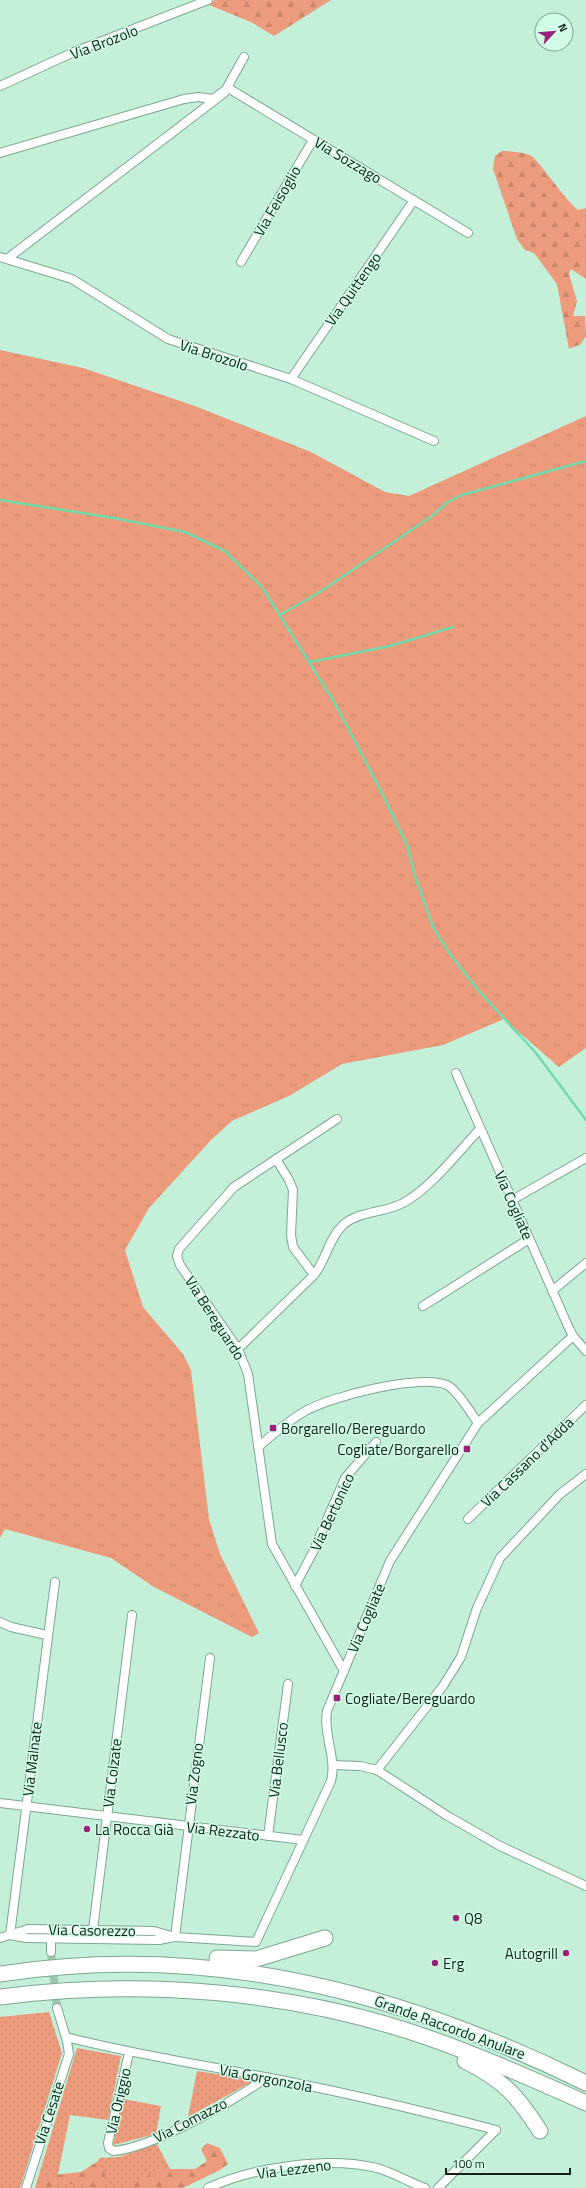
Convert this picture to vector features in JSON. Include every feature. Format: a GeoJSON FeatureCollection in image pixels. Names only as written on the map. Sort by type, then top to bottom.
{"type":"FeatureCollection","features":[{"type":"Feature","properties":{"kind":"highway"},"geometry":{"type":"LineString","coordinates":[[124,1963],[161,1956],[239,1960],[256,1959],[325,1938]]}},
{"type":"Feature","properties":{"kind":"highway","name":"Grande Raccordo Anulare"},"geometry":{"type":"LineString","coordinates":[[0,1974],[48,1967],[124,1963],[197,1966],[252,1972],[350,1992],[399,2006],[462,2029],[586,2083]]}},
{"type":"Feature","properties":{"kind":"highway","name":"Grande Raccordo Anulare"},"geometry":{"type":"LineString","coordinates":[[0,1997],[71,1990],[162,1990],[234,1995],[345,2014],[425,2037],[521,2074],[586,2103]]}},
{"type":"Feature","properties":{"kind":"highway"},"geometry":{"type":"LineString","coordinates":[[425,2037],[502,2082],[524,2106],[540,2131]]}},
{"type":"Feature","properties":{"kind":"street","name":"Via Brozolo"},"geometry":{"type":"LineString","coordinates":[[0,86],[74,52],[208,0]]}},
{"type":"Feature","properties":{"kind":"street"},"geometry":{"type":"LineString","coordinates":[[3,258],[185,125],[224,93],[244,57]]}},
{"type":"Feature","properties":{"kind":"street"},"geometry":{"type":"LineString","coordinates":[[0,153],[184,99],[198,97],[213,99],[228,88]]}},
{"type":"Feature","properties":{"kind":"street","name":"Via Sozzago"},"geometry":{"type":"LineString","coordinates":[[228,88],[468,233]]}},
{"type":"Feature","properties":{"kind":"street","name":"Via Feisoglio"},"geometry":{"type":"LineString","coordinates":[[241,262],[313,140]]}},
{"type":"Feature","properties":{"kind":"street","name":"Via Quittengo"},"geometry":{"type":"LineString","coordinates":[[291,379],[414,200]]}},
{"type":"Feature","properties":{"kind":"street","name":"Via Brozolo"},"geometry":{"type":"LineString","coordinates":[[3,258],[72,279],[168,339],[291,379],[434,441]]}},
{"type":"Feature","properties":{"kind":"street","name":"Via Cogliate"},"geometry":{"type":"LineString","coordinates":[[456,1074],[572,1336],[586,1350]]}},
{"type":"Feature","properties":{"kind":"street","name":"Via Bereguardo"},"geometry":{"type":"LineString","coordinates":[[337,1119],[238,1184],[225,1196],[179,1249],[177,1256],[180,1265],[238,1349],[247,1371],[271,1540],[295,1586],[344,1671]]}},
{"type":"Feature","properties":{"kind":"street"},"geometry":{"type":"LineString","coordinates":[[238,1349],[314,1275],[321,1266],[335,1235],[345,1223],[357,1217],[387,1210],[406,1201],[431,1180],[480,1129]]}},
{"type":"Feature","properties":{"kind":"street"},"geometry":{"type":"LineString","coordinates":[[512,1200],[586,1158]]}},
{"type":"Feature","properties":{"kind":"street"},"geometry":{"type":"LineString","coordinates":[[276,1159],[288,1178],[293,1190],[291,1235],[293,1248],[314,1275]]}},
{"type":"Feature","properties":{"kind":"street"},"geometry":{"type":"LineString","coordinates":[[422,1306],[529,1240]]}},
{"type":"Feature","properties":{"kind":"street"},"geometry":{"type":"LineString","coordinates":[[552,1291],[586,1264]]}},
{"type":"Feature","properties":{"kind":"street","name":"Via Cogliate"},"geometry":{"type":"LineString","coordinates":[[252,1943],[257,1941],[329,1786],[333,1765],[327,1715],[344,1671],[395,1552],[478,1423],[572,1336]]}},
{"type":"Feature","properties":{"kind":"street"},"geometry":{"type":"LineString","coordinates":[[258,1447],[288,1423],[308,1410],[392,1384],[446,1385],[454,1391],[478,1423]]}},
{"type":"Feature","properties":{"kind":"street","name":"Via Cassano d'Adda"},"geometry":{"type":"LineString","coordinates":[[468,1519],[586,1405]]}},
{"type":"Feature","properties":{"kind":"street","name":"Via Bertonico"},"geometry":{"type":"LineString","coordinates":[[295,1586],[313,1552],[345,1478],[376,1442]]}},
{"type":"Feature","properties":{"kind":"street"},"geometry":{"type":"LineString","coordinates":[[377,1770],[443,1686],[461,1658],[477,1608],[500,1558],[560,1494],[586,1474]]}},
{"type":"Feature","properties":{"kind":"street","name":"Via Malnate"},"geometry":{"type":"LineString","coordinates":[[10,1935],[55,1582]]}},
{"type":"Feature","properties":{"kind":"street","name":"Via Colzate"},"geometry":{"type":"LineString","coordinates":[[93,1930],[132,1615]]}},
{"type":"Feature","properties":{"kind":"street"},"geometry":{"type":"LineString","coordinates":[[0,1622],[10,1627],[48,1635]]}},
{"type":"Feature","properties":{"kind":"street","name":"Via Zogno"},"geometry":{"type":"LineString","coordinates":[[175,1937],[210,1658]]}},
{"type":"Feature","properties":{"kind":"street","name":"Via Bellusco"},"geometry":{"type":"LineString","coordinates":[[268,1836],[288,1684]]}},
{"type":"Feature","properties":{"kind":"street"},"geometry":{"type":"LineString","coordinates":[[333,1765],[353,1765],[377,1770],[446,1815],[500,1846],[586,1886]]}},
{"type":"Feature","properties":{"kind":"street","name":"Via Rezzato"},"geometry":{"type":"LineString","coordinates":[[0,1803],[303,1840]]}},
{"type":"Feature","properties":{"kind":"street","name":"Via Casorezzo"},"geometry":{"type":"LineString","coordinates":[[0,1938],[25,1929],[93,1930],[154,1932],[175,1937],[252,1943]]}},
{"type":"Feature","properties":{"kind":"street","name":"Via Casorezzo"},"geometry":{"type":"LineString","coordinates":[[10,1935],[22,1938],[50,1939],[163,1940],[175,1937]]}},
{"type":"Feature","properties":{"kind":"street"},"geometry":{"type":"LineString","coordinates":[[50,1939],[51,1952]]}},
{"type":"Feature","properties":{"kind":"street"},"geometry":{"type":"LineString","coordinates":[[57,2008],[66,2037]]}},
{"type":"Feature","properties":{"kind":"street","name":"Via Gorgonzola"},"geometry":{"type":"LineString","coordinates":[[66,2037],[129,2052],[266,2078],[423,2111],[496,2130],[438,2188]]}},
{"type":"Feature","properties":{"kind":"street","name":"Via Cesate"},"geometry":{"type":"LineString","coordinates":[[26,2188],[69,2054],[66,2037]]}},
{"type":"Feature","properties":{"kind":"street","name":"Via Origgio"},"geometry":{"type":"LineString","coordinates":[[109,2148],[108,2143],[129,2052]]}},
{"type":"Feature","properties":{"kind":"street","name":"Via Comazzo"},"geometry":{"type":"LineString","coordinates":[[109,2148],[112,2151],[119,2150],[155,2139],[245,2093],[266,2078]]}},
{"type":"Feature","properties":{"kind":"street","name":"Via Lezzeno"},"geometry":{"type":"LineString","coordinates":[[208,2188],[229,2180],[259,2173],[303,2165],[335,2163],[376,2168],[425,2188]]}},
{"type":"Feature","properties":{"kind":"green space"},"geometry":{"type":"Polygon","coordinates":[[[215,0],[331,0],[274,36],[251,22],[209,5],[215,0]]]}},
{"type":"Feature","properties":{"kind":"green space"},"geometry":{"type":"Polygon","coordinates":[[[502,151],[530,155],[572,205],[578,210],[586,208],[586,279],[571,269],[569,274],[577,301],[573,316],[585,316],[586,336],[581,344],[569,349],[557,284],[534,253],[525,250],[517,239],[493,169],[495,156],[502,151]]]}},
{"type":"Feature","properties":{"kind":"green space"},"geometry":{"type":"Polygon","coordinates":[[[0,350],[83,368],[195,406],[311,452],[385,492],[409,496],[586,416],[586,1048],[559,1067],[504,1019],[443,1045],[342,1064],[289,1096],[232,1121],[212,1139],[149,1208],[125,1250],[143,1307],[183,1354],[191,1370],[209,1519],[220,1554],[259,1633],[252,1637],[154,1587],[111,1558],[5,1529],[0,1538],[0,350]]]}},
{"type":"Feature","properties":{"kind":"green space"},"geometry":{"type":"Polygon","coordinates":[[[49,2012],[62,2053],[20,2188],[0,2188],[0,2017],[49,2012]]]}},
{"type":"Feature","properties":{"kind":"green space"},"geometry":{"type":"Polygon","coordinates":[[[77,2048],[121,2056],[108,2120],[70,2115],[57,2179],[93,2185],[99,2158],[119,2157],[157,2144],[180,2188],[35,2188],[77,2048]]]}},
{"type":"Feature","properties":{"kind":"green space"},"geometry":{"type":"Polygon","coordinates":[[[197,2071],[255,2080],[188,2117],[197,2071]]]}},
{"type":"Feature","properties":{"kind":"green space"},"geometry":{"type":"Polygon","coordinates":[[[123,2099],[161,2106],[156,2134],[113,2145],[123,2099]]]}},
{"type":"Feature","properties":{"kind":"green space"},"geometry":{"type":"Polygon","coordinates":[[[207,2143],[220,2148],[228,2164],[220,2170],[183,2188],[124,2188],[161,2169],[195,2169],[207,2161],[201,2149],[207,2143]]]}},
{"type":"Feature","properties":{"kind":"green space"},"geometry":{"type":"Polygon","coordinates":[[[98,2161],[106,2174],[99,2188],[58,2182],[55,2188],[38,2188],[43,2176],[81,2172],[98,2161]]]}},
{"type":"Feature","properties":{"kind":"waterway"},"geometry":{"type":"LineString","coordinates":[[280,615],[320,592],[432,516],[448,502],[462,495],[586,461]]}},
{"type":"Feature","properties":{"kind":"waterway"},"geometry":{"type":"LineString","coordinates":[[0,500],[114,518],[185,532],[225,551],[262,587],[336,705],[382,793],[407,845],[415,876],[433,927],[450,954],[479,991],[536,1053],[586,1120]]}},
{"type":"Feature","properties":{"kind":"waterway"},"geometry":{"type":"LineString","coordinates":[[310,662],[390,646],[453,627]]}},
{"type":"Feature","properties":{"kind":"tunnel"},"geometry":{"type":"LineString","coordinates":[[51,1952],[57,2008]]}},
{"type":"Feature","properties":{"kind":"place","name":"Borgarello/Bereguardo"},"geometry":{"type":"Point","coordinates":[273,1428]}},
{"type":"Feature","properties":{"kind":"place","name":"Cogliate/Borgarello"},"geometry":{"type":"Point","coordinates":[467,1449]}},
{"type":"Feature","properties":{"kind":"place","name":"Cogliate/Bereguardo"},"geometry":{"type":"Point","coordinates":[337,1698]}},
{"type":"Feature","properties":{"kind":"place","name":"La Rocca Già"},"geometry":{"type":"Point","coordinates":[87,1829]}},
{"type":"Feature","properties":{"kind":"place","name":"Q8"},"geometry":{"type":"Point","coordinates":[456,1918]}},
{"type":"Feature","properties":{"kind":"place","name":"Autogrill"},"geometry":{"type":"Point","coordinates":[566,1953]}},
{"type":"Feature","properties":{"kind":"place","name":"Erg"},"geometry":{"type":"Point","coordinates":[435,1963]}}]}
